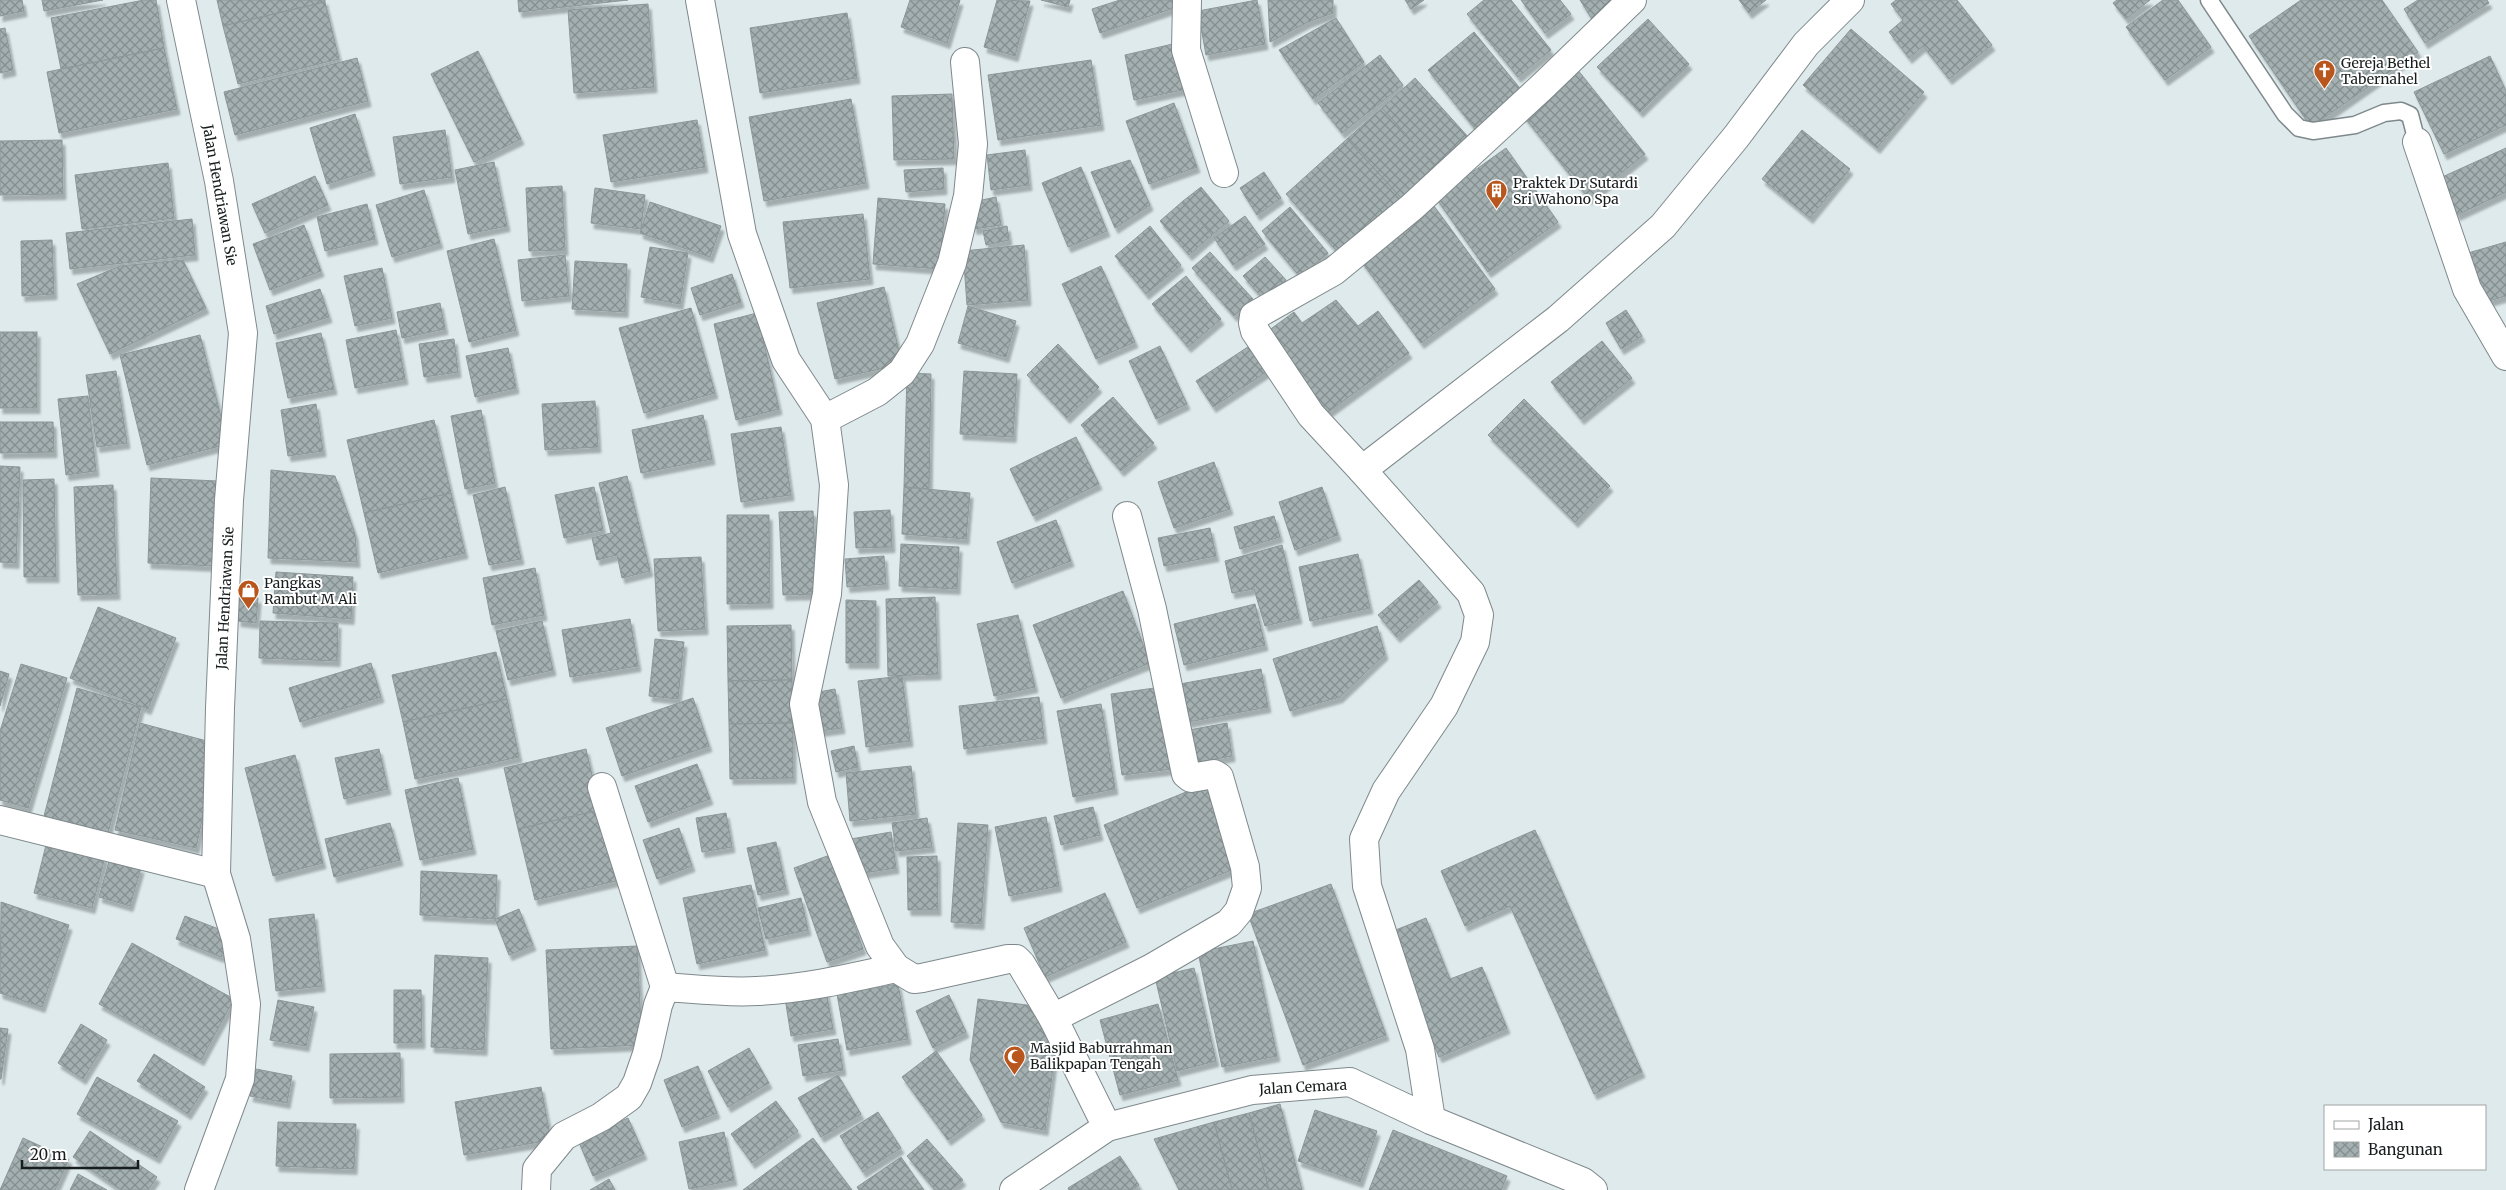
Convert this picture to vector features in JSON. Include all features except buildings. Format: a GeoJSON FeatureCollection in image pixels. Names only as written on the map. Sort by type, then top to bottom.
{"type":"FeatureCollection","features":[{"type":"Feature","properties":{"kind":"street","name":"Jalan Hendriawan Sie"},"geometry":{"type":"LineString","coordinates":[[182,0],[219,181],[243,333],[228,520],[220,708],[216,874],[236,938],[246,1004],[240,1078],[198,1190]]}},
{"type":"Feature","properties":{"kind":"street"},"geometry":{"type":"LineString","coordinates":[[700,0],[742,234],[786,360],[825,419],[834,485],[827,594],[804,704],[822,802],[880,946],[896,968],[914,978],[922,978],[1008,959],[1016,959],[1021,964],[1053,1018],[1107,1127]]}},
{"type":"Feature","properties":{"kind":"street"},"geometry":{"type":"LineString","coordinates":[[1187,0],[1186,50],[1224,173]]}},
{"type":"Feature","properties":{"kind":"street"},"geometry":{"type":"LineString","coordinates":[[1431,1120],[1420,1049],[1366,886],[1364,840],[1386,791],[1444,706],[1475,642],[1480,616],[1471,593],[1306,407],[1255,331],[1254,316],[1334,271],[1412,207],[1543,86],[1632,0]]}},
{"type":"Feature","properties":{"kind":"street"},"geometry":{"type":"LineString","coordinates":[[1362,470],[1558,319],[1663,226],[1736,137],[1806,44],[1850,0]]}},
{"type":"Feature","properties":{"kind":"street"},"geometry":{"type":"LineString","coordinates":[[825,419],[877,392],[902,372],[920,344],[952,263],[968,196],[973,144],[965,62]]}},
{"type":"Feature","properties":{"kind":"street"},"geometry":{"type":"LineString","coordinates":[[2417,142],[2467,290],[2506,356]]}},
{"type":"Feature","properties":{"kind":"street"},"geometry":{"type":"LineString","coordinates":[[1053,1018],[1150,969],[1229,923],[1239,911],[1247,888],[1245,867],[1219,777],[1214,774],[1191,778],[1186,774],[1152,609],[1127,516]]}},
{"type":"Feature","properties":{"kind":"street"},"geometry":{"type":"LineString","coordinates":[[536,1190],[537,1169],[564,1136],[601,1117],[629,1097],[637,1083],[647,1054],[658,1005],[665,987],[602,787]]}},
{"type":"Feature","properties":{"kind":"street"},"geometry":{"type":"LineString","coordinates":[[0,820],[216,874]]}},
{"type":"Feature","properties":{"kind":"street"},"geometry":{"type":"LineString","coordinates":[[665,987],[755,992],[835,981],[896,968]]}},
{"type":"Feature","properties":{"kind":"street","name":"Jalan Cemara"},"geometry":{"type":"LineString","coordinates":[[1014,1190],[1107,1127],[1252,1090],[1350,1082],[1431,1120],[1583,1182],[1593,1190]]}},
{"type":"Feature","properties":{"kind":"lane"},"geometry":{"type":"LineString","coordinates":[[2209,0],[2285,114],[2299,128],[2313,131],[2355,125],[2384,113],[2401,111],[2410,116],[2417,142]]}},
{"type":"Feature","properties":{"kind":"place","name":"Gereja Bethel Tabernahel"},"geometry":{"type":"Point","coordinates":[2325,90]}},
{"type":"Feature","properties":{"kind":"place","name":"Praktek Dr Sutardi Sri Wahono Spa"},"geometry":{"type":"Point","coordinates":[1497,210]}},
{"type":"Feature","properties":{"kind":"place","name":"Pangkas Rambut M Ali"},"geometry":{"type":"Point","coordinates":[248,610]}},
{"type":"Feature","properties":{"kind":"place","name":"Masjid Baburrahman Balikpapan Tengah"},"geometry":{"type":"Point","coordinates":[1014,1075]}}]}
